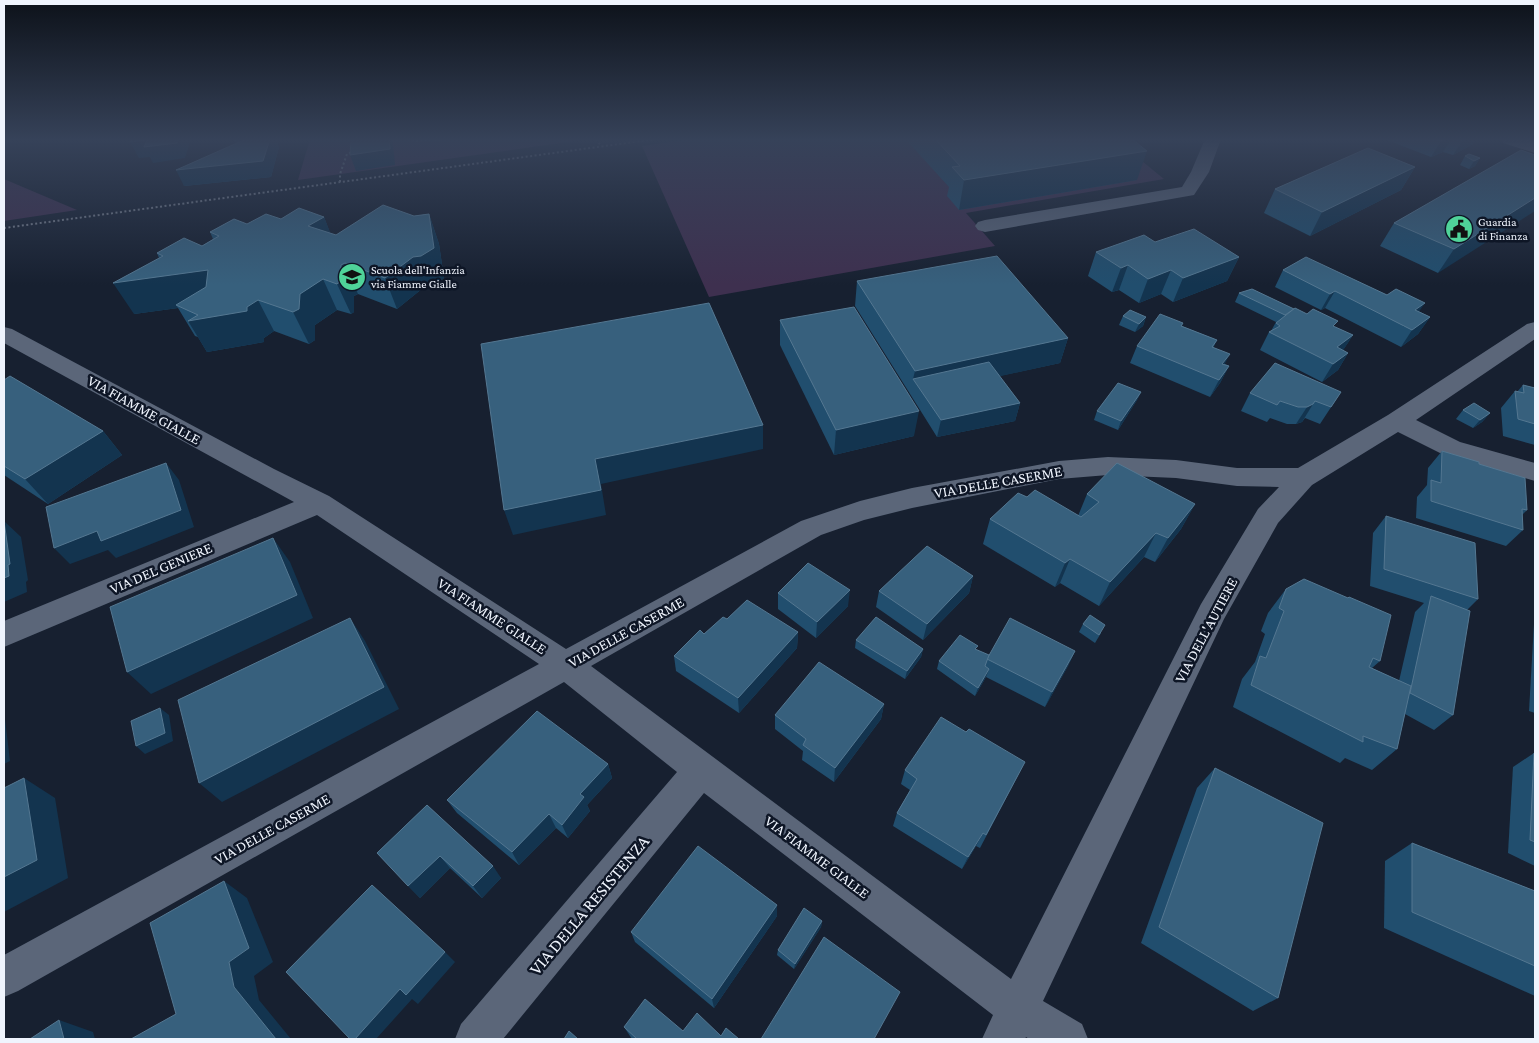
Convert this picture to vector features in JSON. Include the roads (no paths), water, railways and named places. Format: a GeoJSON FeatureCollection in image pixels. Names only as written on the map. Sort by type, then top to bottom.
{"type":"FeatureCollection","features":[{"type":"Feature","properties":{"kind":"street"},"geometry":{"type":"LineString","coordinates":[[985,226],[1188,191],[1190,188]]}},
{"type":"Feature","properties":{"kind":"street","name":"VIA DELL'AUTIERE"},"geometry":{"type":"LineString","coordinates":[[1003,1039],[1212,613],[1268,516],[1303,478],[1397,420],[1535,329]]}},
{"type":"Feature","properties":{"kind":"street","name":"VIA FIAMME GIALLE"},"geometry":{"type":"LineString","coordinates":[[4,334],[265,476],[319,503],[566,665],[701,770],[1017,1008],[1067,1039]]}},
{"type":"Feature","properties":{"kind":"street"},"geometry":{"type":"LineString","coordinates":[[1397,420],[1451,448],[1535,472]]}},
{"type":"Feature","properties":{"kind":"street","name":"VIA DELLE CASERME"},"geometry":{"type":"LineString","coordinates":[[4,977],[811,528],[860,511],[912,498],[1059,470],[1108,466],[1176,469],[1237,477],[1303,478]]}},
{"type":"Feature","properties":{"kind":"street","name":"VIA DEL GENIERE"},"geometry":{"type":"LineString","coordinates":[[4,634],[319,503]]}},
{"type":"Feature","properties":{"kind":"street","name":"VIA DELLA RESISTENZA"},"geometry":{"type":"LineString","coordinates":[[476,1039],[701,770]]}},
{"type":"Feature","properties":{"kind":"place","name":"Guardia di Finanza"},"geometry":{"type":"Point","coordinates":[1459,229]}},
{"type":"Feature","properties":{"kind":"place","name":"Scuola dell'Infanzia via Fiamme Gialle"},"geometry":{"type":"Point","coordinates":[352,277]}}]}
